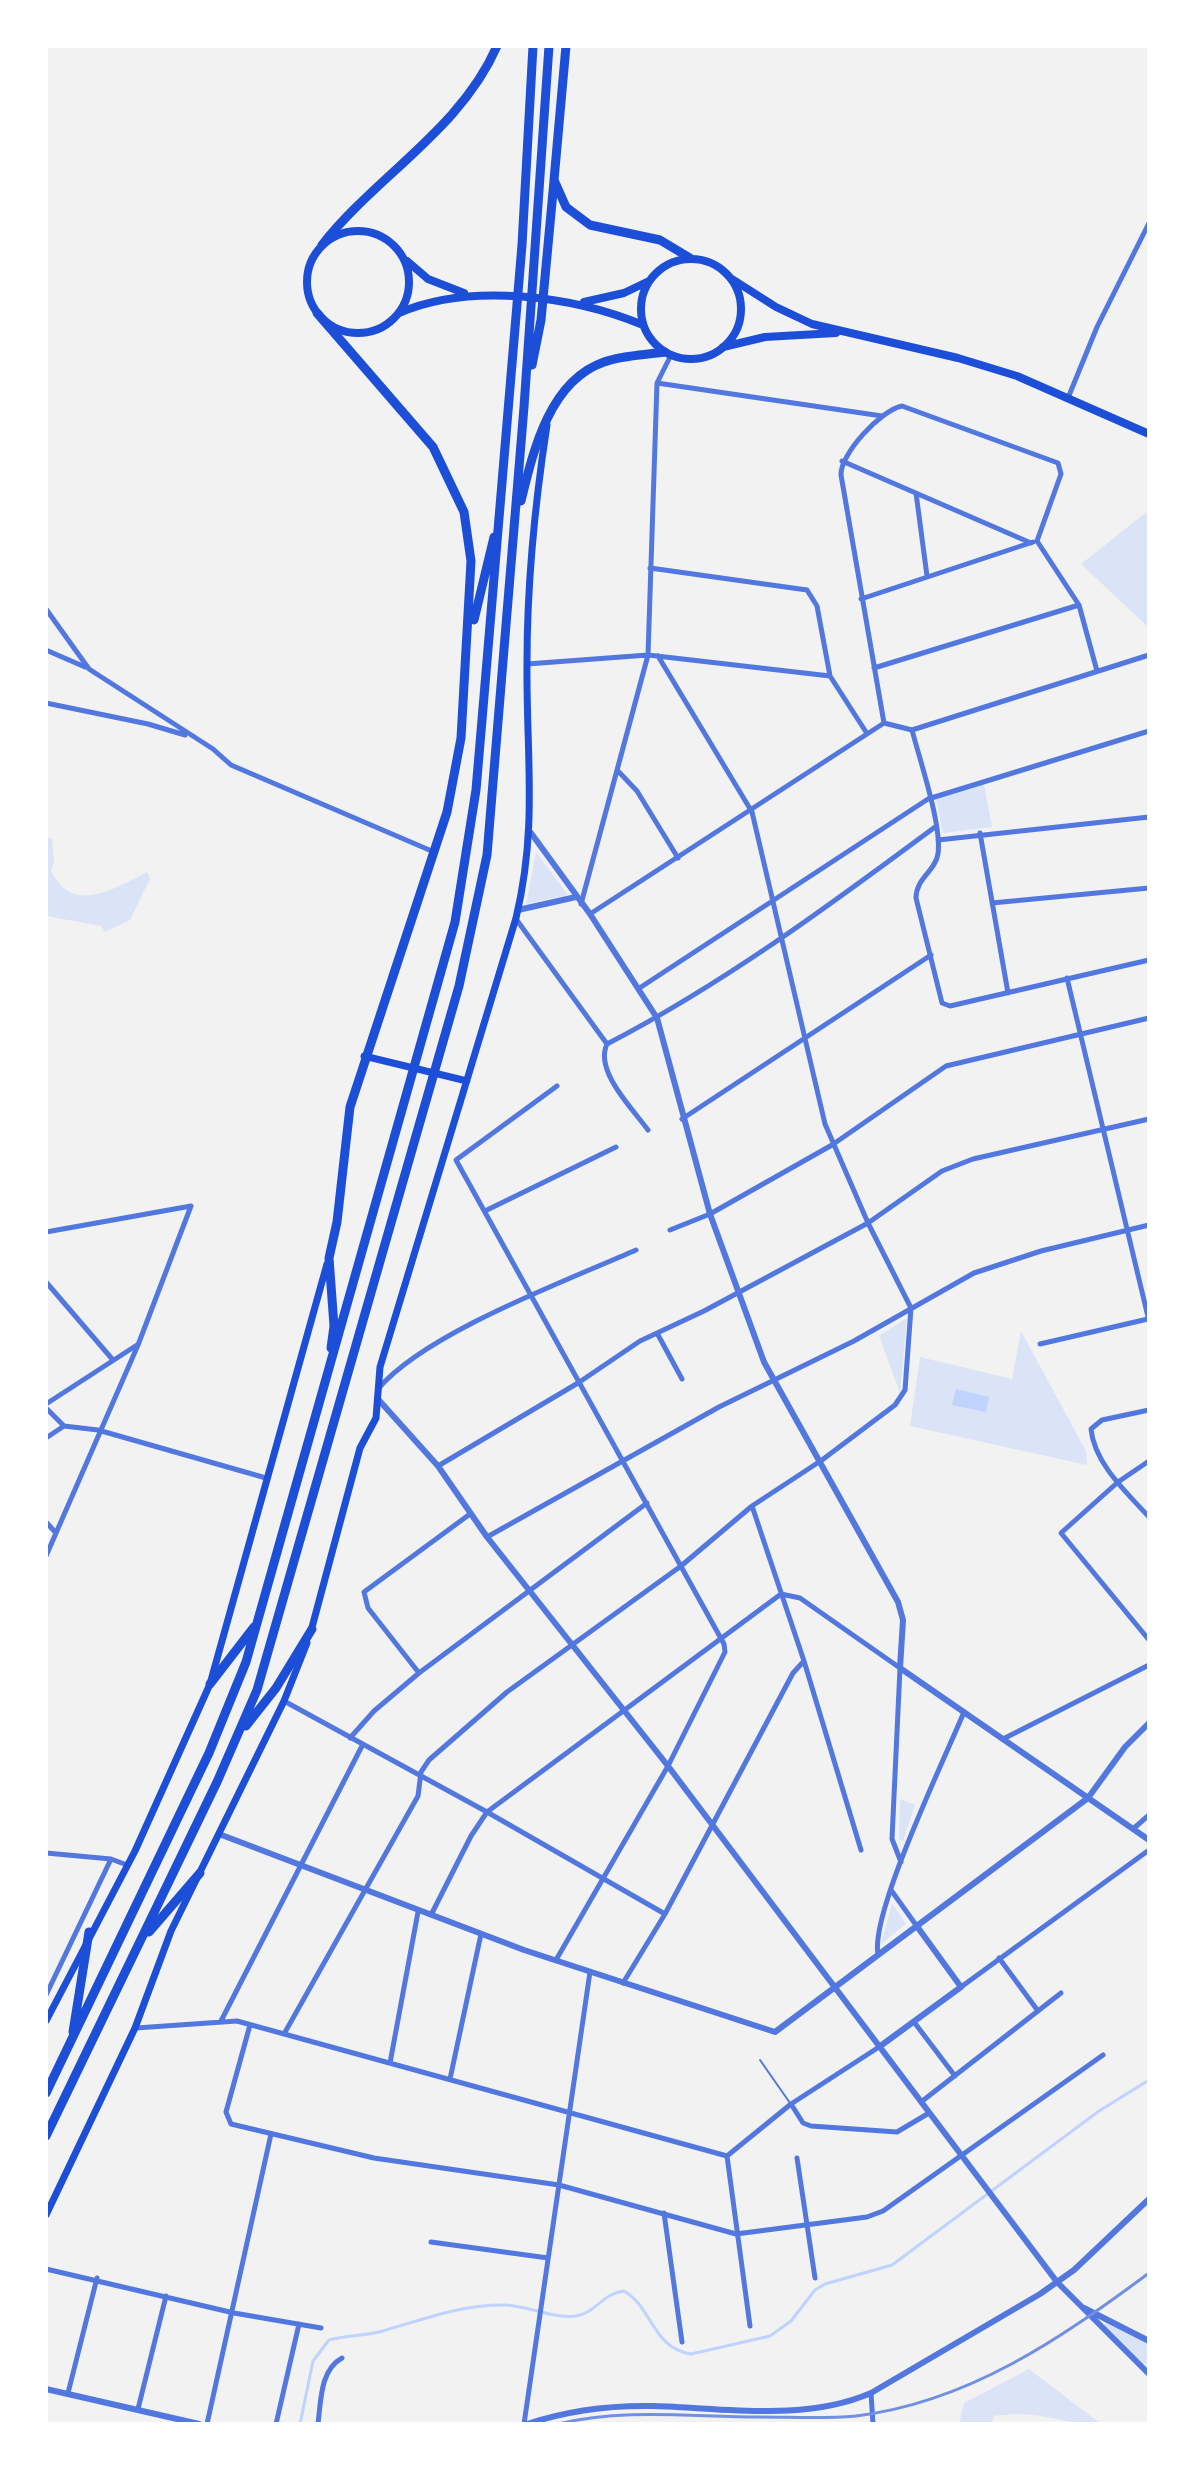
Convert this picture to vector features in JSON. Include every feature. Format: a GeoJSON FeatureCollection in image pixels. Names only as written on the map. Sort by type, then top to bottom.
{"type":"FeatureCollection","features":[{"type":"Feature","properties":{"kind":"highway"},"geometry":{"type":"LineString","coordinates":[[322,245],[344,219],[463,103],[497,46]]}},
{"type":"Feature","properties":{"kind":"highway"},"geometry":{"type":"LineString","coordinates":[[46,2093],[209,1753],[261,1617],[462,890],[476,790],[499,521],[522,245],[533,46]]}},
{"type":"Feature","properties":{"kind":"highway"},"geometry":{"type":"LineString","coordinates":[[46,2136],[241,1731],[276,1630],[474,925],[487,855],[524,407],[549,46]]}},
{"type":"Feature","properties":{"kind":"highway"},"geometry":{"type":"LineString","coordinates":[[524,407],[541,320],[566,46]]}},
{"type":"Feature","properties":{"kind":"highway"},"geometry":{"type":"LineString","coordinates":[[554,180],[566,207],[581,221],[660,240],[690,258]]}},
{"type":"Feature","properties":{"kind":"highway"},"geometry":{"type":"LineString","coordinates":[[317,313],[420,429],[456,490],[464,512],[471,561],[468,651],[456,767],[435,852],[364,1056],[350,1107],[337,1222],[329,1258],[334,1326],[328,1375]]}},
{"type":"Feature","properties":{"kind":"highway"},"geometry":{"type":"LineString","coordinates":[[514,528],[530,462],[565,388],[591,368],[614,359],[668,354]]}},
{"type":"Feature","properties":{"kind":"highway"},"geometry":{"type":"LineString","coordinates":[[468,651],[484,570],[499,521]]}},
{"type":"Feature","properties":{"kind":"highway"},"geometry":{"type":"LineString","coordinates":[[210,1684],[261,1617]]}},
{"type":"Feature","properties":{"kind":"highway"},"geometry":{"type":"LineString","coordinates":[[241,1731],[276,1688],[312,1629]]}},
{"type":"Feature","properties":{"kind":"highway"},"geometry":{"type":"LineString","coordinates":[[142,1940],[200,1873]]}},
{"type":"Feature","properties":{"kind":"highway"},"geometry":{"type":"LineString","coordinates":[[72,2042],[89,1932]]}},
{"type":"Feature","properties":{"kind":"main road"},"geometry":{"type":"LineString","coordinates":[[472,295],[436,299],[398,313],[379,329],[363,333],[346,332],[317,313],[307,286],[313,257],[322,245],[343,233],[367,231],[389,241],[405,259],[437,284],[487,297],[576,303],[609,298],[649,281],[667,265],[690,258],[710,262],[794,317],[847,333],[975,363],[1068,398],[1149,434]]}},
{"type":"Feature","properties":{"kind":"main road"},"geometry":{"type":"LineString","coordinates":[[398,313],[409,290],[405,259]]}},
{"type":"Feature","properties":{"kind":"main road"},"geometry":{"type":"LineString","coordinates":[[723,347],[739,322],[739,293],[732,279]]}},
{"type":"Feature","properties":{"kind":"main road"},"geometry":{"type":"LineString","coordinates":[[649,281],[641,310],[643,325],[656,345],[668,354],[698,358],[723,347],[789,334],[847,333]]}},
{"type":"Feature","properties":{"kind":"main road"},"geometry":{"type":"LineString","coordinates":[[576,303],[643,325]]}},
{"type":"Feature","properties":{"kind":"main road"},"geometry":{"type":"LineString","coordinates":[[46,2215],[135,2028],[171,1931],[284,1701],[312,1629],[360,1448],[377,1413],[378,1379],[517,914],[531,833],[527,664],[538,484],[547,423]]}},
{"type":"Feature","properties":{"kind":"main road"},"geometry":{"type":"LineString","coordinates":[[364,1056],[467,1081]]}},
{"type":"Feature","properties":{"kind":"main road"},"geometry":{"type":"LineString","coordinates":[[46,2021],[89,1932],[127,1865],[210,1684],[329,1258]]}},
{"type":"Feature","properties":{"kind":"street"},"geometry":{"type":"LineString","coordinates":[[1068,398],[1097,327],[1149,223]]}},
{"type":"Feature","properties":{"kind":"street"},"geometry":{"type":"LineString","coordinates":[[581,904],[648,655],[657,383],[668,354]]}},
{"type":"Feature","properties":{"kind":"street"},"geometry":{"type":"LineString","coordinates":[[657,383],[883,416]]}},
{"type":"Feature","properties":{"kind":"street"},"geometry":{"type":"LineString","coordinates":[[842,461],[883,416],[899,407],[1058,463],[1061,474],[1034,542]]}},
{"type":"Feature","properties":{"kind":"street"},"geometry":{"type":"LineString","coordinates":[[842,461],[1034,542],[1079,605],[1097,671]]}},
{"type":"Feature","properties":{"kind":"street"},"geometry":{"type":"LineString","coordinates":[[842,461],[861,599],[884,723]]}},
{"type":"Feature","properties":{"kind":"street"},"geometry":{"type":"LineString","coordinates":[[916,492],[927,576]]}},
{"type":"Feature","properties":{"kind":"street"},"geometry":{"type":"LineString","coordinates":[[861,599],[1034,542]]}},
{"type":"Feature","properties":{"kind":"street"},"geometry":{"type":"LineString","coordinates":[[650,568],[807,590],[815,600],[830,676],[866,732]]}},
{"type":"Feature","properties":{"kind":"street"},"geometry":{"type":"LineString","coordinates":[[874,668],[1079,605]]}},
{"type":"Feature","properties":{"kind":"street"},"geometry":{"type":"LineString","coordinates":[[46,609],[89,669]]}},
{"type":"Feature","properties":{"kind":"street"},"geometry":{"type":"LineString","coordinates":[[46,650],[89,669],[213,749],[231,765],[435,852]]}},
{"type":"Feature","properties":{"kind":"street"},"geometry":{"type":"LineString","coordinates":[[527,664],[648,655],[830,676]]}},
{"type":"Feature","properties":{"kind":"street"},"geometry":{"type":"LineString","coordinates":[[590,914],[752,812],[866,732],[884,723],[912,730],[1149,655]]}},
{"type":"Feature","properties":{"kind":"street"},"geometry":{"type":"LineString","coordinates":[[284,2034],[418,1796],[420,1778],[429,1760],[507,1692],[681,1566],[752,1506],[822,1460],[895,1405],[904,1394],[911,1308],[832,1145],[752,812],[658,656]]}},
{"type":"Feature","properties":{"kind":"street"},"geometry":{"type":"LineString","coordinates":[[46,703],[148,724],[194,738]]}},
{"type":"Feature","properties":{"kind":"street"},"geometry":{"type":"LineString","coordinates":[[912,730],[938,840],[935,864],[916,891],[940,999],[948,1006],[1149,960]]}},
{"type":"Feature","properties":{"kind":"street"},"geometry":{"type":"LineString","coordinates":[[638,989],[774,897],[928,799],[1149,731]]}},
{"type":"Feature","properties":{"kind":"street"},"geometry":{"type":"LineString","coordinates":[[618,771],[637,791],[678,858]]}},
{"type":"Feature","properties":{"kind":"street"},"geometry":{"type":"LineString","coordinates":[[938,840],[980,833],[1149,817]]}},
{"type":"Feature","properties":{"kind":"street"},"geometry":{"type":"LineString","coordinates":[[648,1130],[608,1071],[603,1058],[607,1044],[657,1018],[782,937],[935,827]]}},
{"type":"Feature","properties":{"kind":"street"},"geometry":{"type":"LineString","coordinates":[[531,833],[590,914],[657,1018],[710,1214],[753,1338],[902,1610],[892,1839],[901,1862]]}},
{"type":"Feature","properties":{"kind":"street"},"geometry":{"type":"LineString","coordinates":[[980,833],[1008,993]]}},
{"type":"Feature","properties":{"kind":"street"},"geometry":{"type":"LineString","coordinates":[[992,903],[1149,888]]}},
{"type":"Feature","properties":{"kind":"street"},"geometry":{"type":"LineString","coordinates":[[576,897],[517,914],[607,1044]]}},
{"type":"Feature","properties":{"kind":"street"},"geometry":{"type":"LineString","coordinates":[[682,1119],[805,1041],[931,955]]}},
{"type":"Feature","properties":{"kind":"street"},"geometry":{"type":"LineString","coordinates":[[1040,1344],[1149,1320],[1067,978]]}},
{"type":"Feature","properties":{"kind":"street"},"geometry":{"type":"LineString","coordinates":[[670,1230],[710,1214],[832,1145],[946,1066],[1149,1018]]}},
{"type":"Feature","properties":{"kind":"street"},"geometry":{"type":"LineString","coordinates":[[556,1961],[668,1766],[724,1659],[721,1639],[578,1383],[487,1210],[456,1160],[557,1086]]}},
{"type":"Feature","properties":{"kind":"street"},"geometry":{"type":"LineString","coordinates":[[438,1466],[578,1383],[640,1341],[739,1293],[868,1223],[928,1179],[958,1164],[1149,1119]]}},
{"type":"Feature","properties":{"kind":"street"},"geometry":{"type":"LineString","coordinates":[[487,1210],[616,1147]]}},
{"type":"Feature","properties":{"kind":"street"},"geometry":{"type":"LineString","coordinates":[[46,1232],[191,1206],[138,1345],[98,1430],[46,1556]]}},
{"type":"Feature","properties":{"kind":"street"},"geometry":{"type":"LineString","coordinates":[[487,1537],[623,1460],[995,1264],[1149,1225]]}},
{"type":"Feature","properties":{"kind":"street"},"geometry":{"type":"LineString","coordinates":[[636,1250],[534,1295],[435,1344],[398,1369],[377,1394],[438,1466],[487,1537],[668,1766],[1057,2282],[1149,2372]]}},
{"type":"Feature","properties":{"kind":"street"},"geometry":{"type":"LineString","coordinates":[[46,1282],[113,1361]]}},
{"type":"Feature","properties":{"kind":"street"},"geometry":{"type":"LineString","coordinates":[[657,1333],[682,1379]]}},
{"type":"Feature","properties":{"kind":"street"},"geometry":{"type":"LineString","coordinates":[[64,1426],[46,1406],[138,1345]]}},
{"type":"Feature","properties":{"kind":"street"},"geometry":{"type":"LineString","coordinates":[[1149,1410],[1102,1420],[1093,1425],[1094,1443],[1118,1482],[1149,1517]]}},
{"type":"Feature","properties":{"kind":"street"},"geometry":{"type":"LineString","coordinates":[[46,1438],[64,1426],[98,1430],[266,1478]]}},
{"type":"Feature","properties":{"kind":"street"},"geometry":{"type":"LineString","coordinates":[[1149,1461],[1118,1482],[1062,1531],[1062,1538],[1149,1640]]}},
{"type":"Feature","properties":{"kind":"street"},"geometry":{"type":"LineString","coordinates":[[350,1738],[374,1711],[419,1673],[647,1503]]}},
{"type":"Feature","properties":{"kind":"street"},"geometry":{"type":"LineString","coordinates":[[752,1506],[804,1661],[861,1850]]}},
{"type":"Feature","properties":{"kind":"street"},"geometry":{"type":"LineString","coordinates":[[419,1673],[365,1603],[364,1592],[470,1514]]}},
{"type":"Feature","properties":{"kind":"street"},"geometry":{"type":"LineString","coordinates":[[46,1522],[56,1533]]}},
{"type":"Feature","properties":{"kind":"street"},"geometry":{"type":"LineString","coordinates":[[431,1916],[471,1836],[487,1812],[781,1594],[800,1598],[1149,1840]]}},
{"type":"Feature","properties":{"kind":"street"},"geometry":{"type":"LineString","coordinates":[[622,1983],[665,1914],[793,1673],[804,1661]]}},
{"type":"Feature","properties":{"kind":"street"},"geometry":{"type":"LineString","coordinates":[[1003,1739],[1149,1665]]}},
{"type":"Feature","properties":{"kind":"street"},"geometry":{"type":"LineString","coordinates":[[284,1701],[665,1914]]}},
{"type":"Feature","properties":{"kind":"street"},"geometry":{"type":"LineString","coordinates":[[878,1954],[877,1933],[901,1862],[965,1712]]}},
{"type":"Feature","properties":{"kind":"street"},"geometry":{"type":"LineString","coordinates":[[219,1834],[364,1888],[418,1912],[773,2032],[785,2028],[916,1925],[1088,1798],[1125,1747],[1149,1723]]}},
{"type":"Feature","properties":{"kind":"street"},"geometry":{"type":"LineString","coordinates":[[221,2021],[363,1744]]}},
{"type":"Feature","properties":{"kind":"street"},"geometry":{"type":"LineString","coordinates":[[1133,1829],[1149,1815]]}},
{"type":"Feature","properties":{"kind":"street"},"geometry":{"type":"LineString","coordinates":[[727,2156],[791,2104],[879,2047],[1149,1850]]}},
{"type":"Feature","properties":{"kind":"street"},"geometry":{"type":"LineString","coordinates":[[46,1853],[111,1859],[127,1865]]}},
{"type":"Feature","properties":{"kind":"street"},"geometry":{"type":"LineString","coordinates":[[46,1995],[111,1859]]}},
{"type":"Feature","properties":{"kind":"street"},"geometry":{"type":"LineString","coordinates":[[891,1890],[961,1987]]}},
{"type":"Feature","properties":{"kind":"street"},"geometry":{"type":"LineString","coordinates":[[390,2063],[418,1912]]}},
{"type":"Feature","properties":{"kind":"street"},"geometry":{"type":"LineString","coordinates":[[450,2079],[481,1934]]}},
{"type":"Feature","properties":{"kind":"street"},"geometry":{"type":"LineString","coordinates":[[999,1958],[1038,2011]]}},
{"type":"Feature","properties":{"kind":"street"},"geometry":{"type":"LineString","coordinates":[[590,1972],[526,2424],[600,2407],[813,2410],[840,2406],[871,2393],[1057,2282],[1149,2199]]}},
{"type":"Feature","properties":{"kind":"street"},"geometry":{"type":"LineString","coordinates":[[921,2102],[1061,1993]]}},
{"type":"Feature","properties":{"kind":"street"},"geometry":{"type":"LineString","coordinates":[[135,2028],[221,2021],[250,2025],[727,2156]]}},
{"type":"Feature","properties":{"kind":"street"},"geometry":{"type":"LineString","coordinates":[[914,2022],[955,2076]]}},
{"type":"Feature","properties":{"kind":"street"},"geometry":{"type":"LineString","coordinates":[[250,2025],[226,2112],[228,2122],[237,2126],[374,2158],[559,2185],[736,2234],[867,2217],[883,2211],[1103,2055]]}},
{"type":"Feature","properties":{"kind":"street"},"geometry":{"type":"LineString","coordinates":[[791,2104],[806,2125],[890,2132],[909,2128],[929,2113]]}},
{"type":"Feature","properties":{"kind":"street"},"geometry":{"type":"LineString","coordinates":[[207,2424],[234,2313],[271,2134]]}},
{"type":"Feature","properties":{"kind":"street"},"geometry":{"type":"LineString","coordinates":[[727,2156],[750,2326]]}},
{"type":"Feature","properties":{"kind":"street"},"geometry":{"type":"LineString","coordinates":[[797,2158],[815,2278]]}},
{"type":"Feature","properties":{"kind":"street"},"geometry":{"type":"LineString","coordinates":[[664,2213],[682,2342]]}},
{"type":"Feature","properties":{"kind":"street"},"geometry":{"type":"LineString","coordinates":[[431,2242],[548,2258]]}},
{"type":"Feature","properties":{"kind":"street"},"geometry":{"type":"LineString","coordinates":[[46,2269],[97,2278],[234,2313],[321,2328]]}},
{"type":"Feature","properties":{"kind":"street"},"geometry":{"type":"LineString","coordinates":[[68,2393],[97,2278]]}},
{"type":"Feature","properties":{"kind":"street"},"geometry":{"type":"LineString","coordinates":[[138,2409],[166,2296]]}},
{"type":"Feature","properties":{"kind":"street"},"geometry":{"type":"LineString","coordinates":[[1092,2315],[1149,2341]]}},
{"type":"Feature","properties":{"kind":"street"},"geometry":{"type":"LineString","coordinates":[[276,2424],[299,2324]]}},
{"type":"Feature","properties":{"kind":"street"},"geometry":{"type":"LineString","coordinates":[[318,2424],[325,2376],[329,2368],[342,2358]]}},
{"type":"Feature","properties":{"kind":"street"},"geometry":{"type":"LineString","coordinates":[[46,2389],[199,2424]]}},
{"type":"Feature","properties":{"kind":"street"},"geometry":{"type":"LineString","coordinates":[[871,2393],[873,2424]]}},
{"type":"Feature","properties":{"kind":"lane"},"geometry":{"type":"LineString","coordinates":[[760,2060],[791,2104]]}},
{"type":"Feature","properties":{"kind":"shaded area"},"geometry":{"type":"Polygon","coordinates":[[[1149,510],[1149,628],[1081,564],[1149,510]]]}},
{"type":"Feature","properties":{"kind":"shaded area"},"geometry":{"type":"Polygon","coordinates":[[[984,784],[992,827],[943,833],[936,799],[984,784]]]}},
{"type":"Feature","properties":{"kind":"shaded area"},"geometry":{"type":"Polygon","coordinates":[[[46,837],[52,839],[54,862],[51,871],[60,885],[71,892],[83,895],[108,891],[147,872],[150,879],[130,920],[105,932],[101,926],[46,916],[46,837]]]}},
{"type":"Feature","properties":{"kind":"shaded area"},"geometry":{"type":"Polygon","coordinates":[[[536,852],[568,895],[526,904],[536,852]]]}},
{"type":"Feature","properties":{"kind":"shaded area"},"geometry":{"type":"Polygon","coordinates":[[[907,1318],[900,1393],[879,1336],[907,1318]]]}},
{"type":"Feature","properties":{"kind":"shaded area"},"geometry":{"type":"Polygon","coordinates":[[[1021,1331],[1086,1451],[1087,1465],[910,1426],[920,1357],[1012,1379],[1021,1331]]]}},
{"type":"Feature","properties":{"kind":"shaded area"},"geometry":{"type":"Polygon","coordinates":[[[900,1799],[915,1805],[903,1841],[899,1839],[900,1799]]]}},
{"type":"Feature","properties":{"kind":"shaded area"},"geometry":{"type":"Polygon","coordinates":[[[892,1903],[906,1924],[881,1944],[892,1903]]]}},
{"type":"Feature","properties":{"kind":"shaded area"},"geometry":{"type":"Polygon","coordinates":[[[1107,2321],[1149,2343],[1149,2364],[1144,2364],[1102,2327],[1107,2321]]]}},
{"type":"Feature","properties":{"kind":"shaded area"},"geometry":{"type":"Polygon","coordinates":[[[1029,2369],[1101,2424],[1010,2414],[994,2416],[991,2424],[959,2424],[964,2403],[1029,2369]]]}},
{"type":"Feature","properties":{"kind":"water"},"geometry":{"type":"Polygon","coordinates":[[[956,1389],[989,1397],[986,1412],[952,1405],[956,1389]]]}},
{"type":"Feature","properties":{"kind":"waterway"},"geometry":{"type":"LineString","coordinates":[[300,2424],[313,2361],[329,2340],[376,2333],[457,2310],[503,2305],[558,2316],[576,2316],[589,2311],[610,2295],[624,2291],[634,2298],[660,2336],[678,2350],[691,2354],[770,2336],[791,2321],[815,2290],[825,2284],[892,2265],[1099,2111],[1149,2080]]}},
{"type":"Feature","properties":{"kind":"railway"},"geometry":{"type":"LineString","coordinates":[[558,2424],[608,2416],[658,2414],[808,2418],[856,2416],[897,2409],[937,2397],[1012,2364],[1082,2321],[1149,2273]]}}]}
